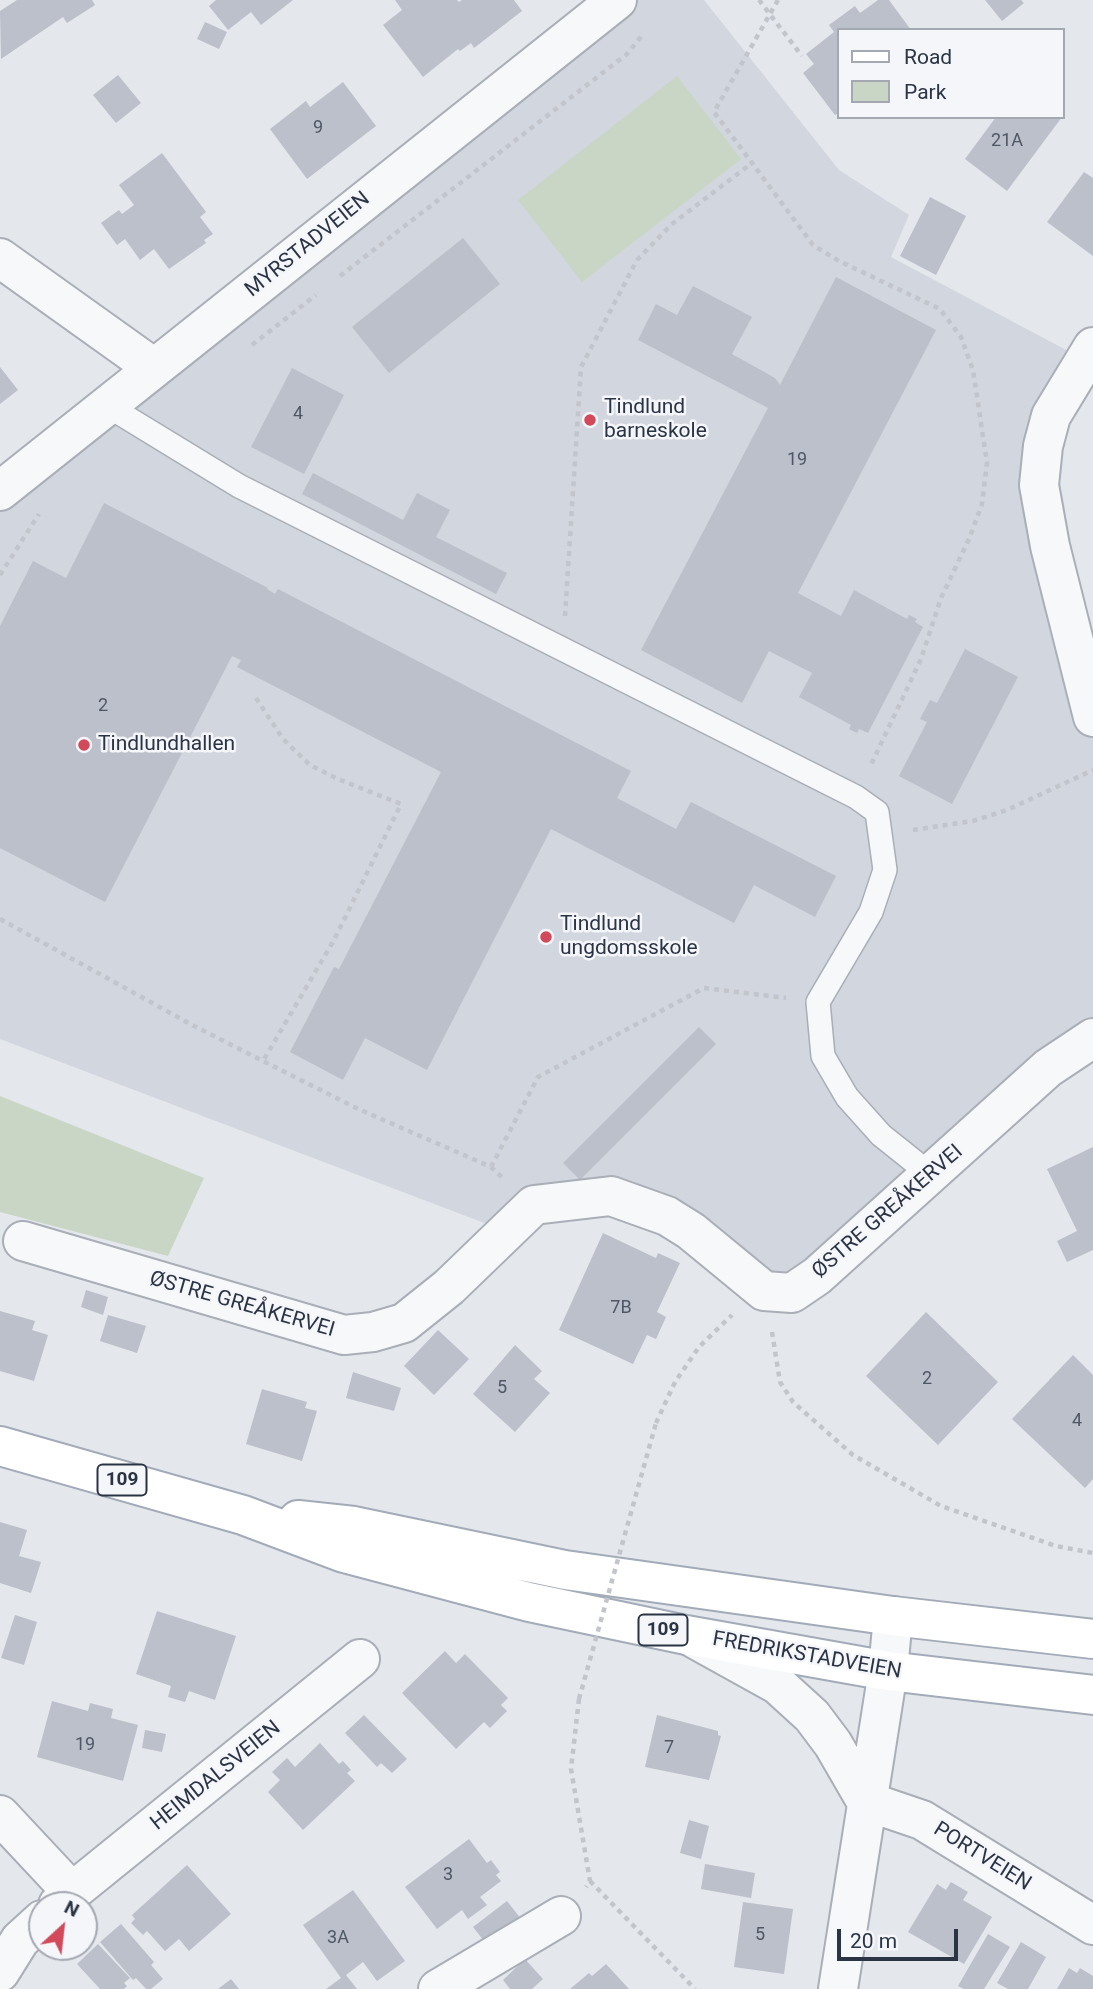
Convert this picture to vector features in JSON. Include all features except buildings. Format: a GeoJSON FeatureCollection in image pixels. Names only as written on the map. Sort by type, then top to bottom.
{"type":"FeatureCollection","features":[{"type":"Feature","properties":{"kind":"main road","name":"FREDRIKSTADVEIEN"},"geometry":{"type":"LineString","coordinates":[[0,1446],[243,1515],[344,1553],[529,1602],[686,1635],[888,1671],[1093,1695]]}},
{"type":"Feature","properties":{"kind":"main road","name":"FREDRIKSTADVEIEN"},"geometry":{"type":"LineString","coordinates":[[243,1515],[354,1526],[565,1570],[893,1616],[1093,1639]]}},
{"type":"Feature","properties":{"kind":"street","name":"MYRSTADVEIEN"},"geometry":{"type":"LineString","coordinates":[[0,491],[617,0]]}},
{"type":"Feature","properties":{"kind":"street"},"geometry":{"type":"LineString","coordinates":[[0,258],[154,368]]}},
{"type":"Feature","properties":{"kind":"street"},"geometry":{"type":"LineString","coordinates":[[1093,347],[1051,416],[1043,446],[1039,485],[1050,546],[1093,717]]}},
{"type":"Feature","properties":{"kind":"street","name":"ØSTRE GREÅKERVEI"},"geometry":{"type":"LineString","coordinates":[[764,1291],[792,1293],[817,1276],[1048,1069],[1093,1038]]}},
{"type":"Feature","properties":{"kind":"street"},"geometry":{"type":"LineString","coordinates":[[534,1205],[611,1196],[642,1205],[691,1231],[764,1291]]}},
{"type":"Feature","properties":{"kind":"street","name":"ØSTRE GREÅKERVEI"},"geometry":{"type":"LineString","coordinates":[[23,1241],[344,1335],[373,1332],[404,1322],[449,1287],[534,1205]]}},
{"type":"Feature","properties":{"kind":"street"},"geometry":{"type":"LineString","coordinates":[[838,1989],[888,1671],[893,1616]]}},
{"type":"Feature","properties":{"kind":"street"},"geometry":{"type":"LineString","coordinates":[[686,1635],[778,1685],[812,1716],[833,1744],[866,1801]]}},
{"type":"Feature","properties":{"kind":"street","name":"HEIMDALSVEIEN"},"geometry":{"type":"LineString","coordinates":[[75,1891],[360,1659]]}},
{"type":"Feature","properties":{"kind":"street","name":"PORTVEIEN"},"geometry":{"type":"LineString","coordinates":[[866,1801],[922,1820],[1093,1925]]}},
{"type":"Feature","properties":{"kind":"street","name":"HEIMDALSVEIEN"},"geometry":{"type":"LineString","coordinates":[[0,1815],[59,1891]]}},
{"type":"Feature","properties":{"kind":"street"},"geometry":{"type":"LineString","coordinates":[[438,1989],[561,1916]]}},
{"type":"Feature","properties":{"kind":"street"},"geometry":{"type":"LineString","coordinates":[[0,1972],[20,1940],[28,1933]]}},
{"type":"Feature","properties":{"kind":"lane"},"geometry":{"type":"LineString","coordinates":[[108,406],[239,486],[856,797],[877,812],[885,870],[871,912],[818,1002],[823,1056],[847,1097],[881,1135],[932,1175]]}},
{"type":"Feature","properties":{"kind":"path"},"geometry":{"type":"LineString","coordinates":[[759,0],[802,56]]}},
{"type":"Feature","properties":{"kind":"path"},"geometry":{"type":"LineString","coordinates":[[778,0],[713,111],[813,244],[839,261],[940,309],[961,337],[973,370],[988,463],[982,504],[969,539],[940,598],[921,659],[856,797]]}},
{"type":"Feature","properties":{"kind":"path"},"geometry":{"type":"LineString","coordinates":[[563,650],[581,367],[638,260],[672,224],[752,163]]}},
{"type":"Feature","properties":{"kind":"path"},"geometry":{"type":"LineString","coordinates":[[0,575],[41,511]]}},
{"type":"Feature","properties":{"kind":"path"},"geometry":{"type":"LineString","coordinates":[[256,698],[283,739],[310,765],[401,804],[334,940],[263,1061]]}},
{"type":"Feature","properties":{"kind":"path"},"geometry":{"type":"LineString","coordinates":[[879,836],[973,821],[1007,810],[1093,770]]}},
{"type":"Feature","properties":{"kind":"path"},"geometry":{"type":"LineString","coordinates":[[0,919],[194,1026],[356,1108],[491,1167],[534,1205]]}},
{"type":"Feature","properties":{"kind":"path"},"geometry":{"type":"LineString","coordinates":[[491,1167],[538,1077],[704,988],[818,1002]]}},
{"type":"Feature","properties":{"kind":"path"},"geometry":{"type":"LineString","coordinates":[[695,1989],[590,1881],[571,1769],[579,1699],[656,1423],[675,1382],[699,1348],[737,1310],[764,1291],[780,1382],[793,1402],[853,1455],[941,1506],[1056,1546],[1093,1553]]}},
{"type":"Feature","properties":{"kind":"path"},"geometry":{"type":"LineString","coordinates":[[561,1916],[590,1881]]}},
{"type":"Feature","properties":{"kind":"shaded area"},"geometry":{"type":"Polygon","coordinates":[[[617,0],[704,0],[839,170],[909,215],[891,257],[1085,360],[1043,446],[1093,717],[1093,1038],[792,1293],[611,1196],[508,1232],[0,1039],[0,491],[617,0]]]}},
{"type":"Feature","properties":{"kind":"green space"},"geometry":{"type":"Polygon","coordinates":[[[677,76],[741,159],[582,282],[518,200],[677,76]]]}},
{"type":"Feature","properties":{"kind":"green space"},"geometry":{"type":"Polygon","coordinates":[[[0,1096],[204,1178],[168,1256],[0,1212],[0,1096]]]}},
{"type":"Feature","properties":{"kind":"place","name":"Tindlund barneskole"},"geometry":{"type":"Point","coordinates":[590,420]}},
{"type":"Feature","properties":{"kind":"place","name":"Tindlundhallen"},"geometry":{"type":"Point","coordinates":[84,745]}},
{"type":"Feature","properties":{"kind":"place","name":"Tindlund ungdomsskole"},"geometry":{"type":"Point","coordinates":[546,937]}}]}
